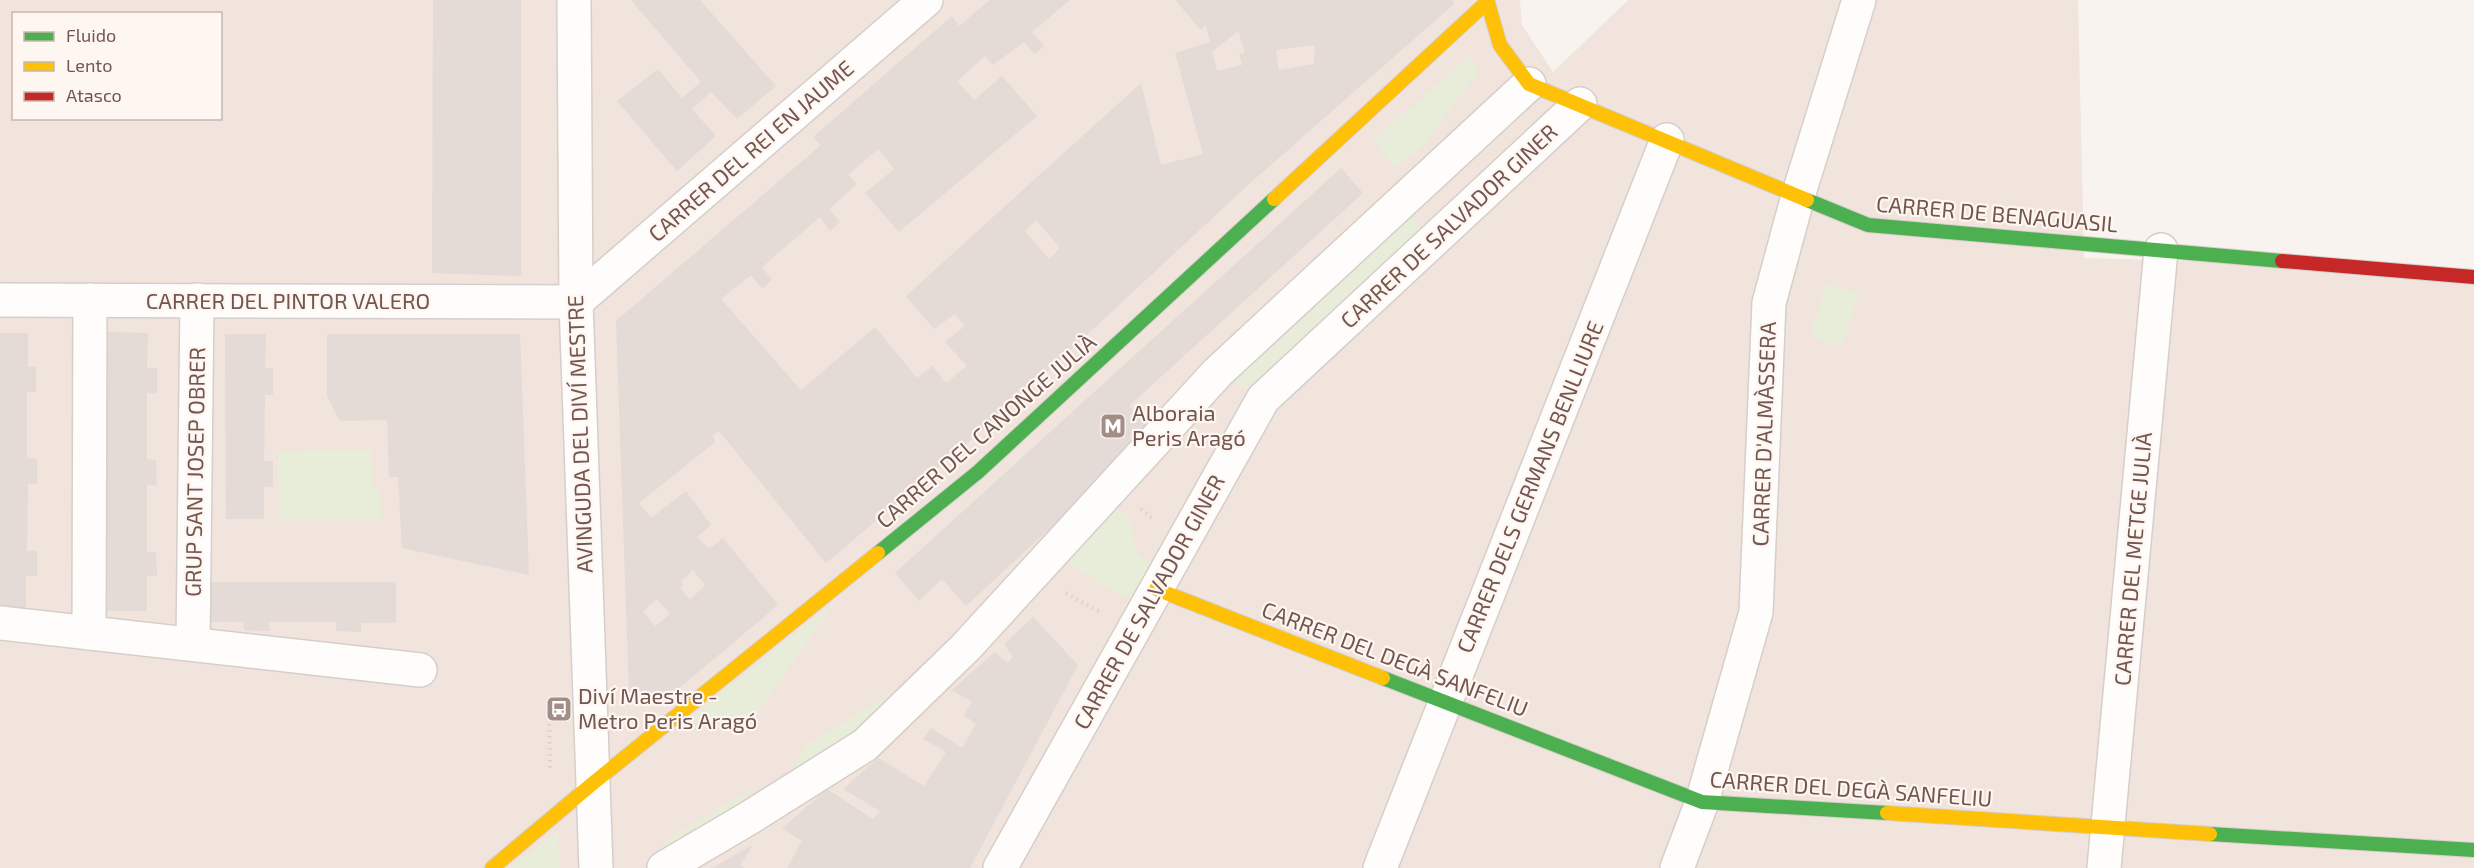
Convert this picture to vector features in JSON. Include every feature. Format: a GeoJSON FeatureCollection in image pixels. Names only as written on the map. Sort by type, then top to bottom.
{"type":"FeatureCollection","features":[{"type":"Feature","properties":{"kind":"street","name":"AVINGUDA DEL DIVÍ MESTRE"},"geometry":{"type":"LineString","coordinates":[[574,0],[576,302],[596,868]]}},
{"type":"Feature","properties":{"kind":"street","name":"CARRER DEL REI EN JAUME"},"geometry":{"type":"LineString","coordinates":[[576,302],[926,0]]}},
{"type":"Feature","properties":{"kind":"street","name":"CARRER D'ALMÀSSERA"},"geometry":{"type":"LineString","coordinates":[[1677,868],[1702,802],[1756,612],[1769,303],[1798,196],[1859,0]]}},
{"type":"Feature","properties":{"kind":"street"},"geometry":{"type":"LineString","coordinates":[[664,868],[865,745],[966,647],[1218,372],[1529,84],[1500,45],[1487,1]]}},
{"type":"Feature","properties":{"kind":"street","name":"CARRER DEL CANONGE JULIÀ"},"geometry":{"type":"LineString","coordinates":[[492,868],[592,784],[978,472],[1487,1]]}},
{"type":"Feature","properties":{"kind":"street","name":"CARRER DE BENAGUASIL"},"geometry":{"type":"LineString","coordinates":[[1529,84],[1868,225],[2474,277]]}},
{"type":"Feature","properties":{"kind":"street","name":"CARRER DE SALVADOR GINER"},"geometry":{"type":"LineString","coordinates":[[1000,868],[1263,399],[1580,104]]}},
{"type":"Feature","properties":{"kind":"street","name":"CARRER DELS GERMANS BENLLIURE"},"geometry":{"type":"LineString","coordinates":[[1380,868],[1667,140]]}},
{"type":"Feature","properties":{"kind":"street","name":"CARRER DEL METGE JULIÀ"},"geometry":{"type":"LineString","coordinates":[[2104,868],[2161,250]]}},
{"type":"Feature","properties":{"kind":"street","name":"CARRER DEL PINTOR VALERO"},"geometry":{"type":"LineString","coordinates":[[0,300],[576,302]]}},
{"type":"Feature","properties":{"kind":"street"},"geometry":{"type":"LineString","coordinates":[[89,633],[90,300]]}},
{"type":"Feature","properties":{"kind":"street","name":"GRUP SANT JOSEP OBRER"},"geometry":{"type":"LineString","coordinates":[[193,645],[197,300]]}},
{"type":"Feature","properties":{"kind":"street","name":"CARRER DEL DEGÀ SANFELIU"},"geometry":{"type":"LineString","coordinates":[[1156,589],[1702,802],[2108,827],[2432,858],[2474,850]]}},
{"type":"Feature","properties":{"kind":"street"},"geometry":{"type":"LineString","coordinates":[[0,623],[420,670]]}},
{"type":"Feature","properties":{"kind":"path"},"geometry":{"type":"LineString","coordinates":[[1114,485],[1181,544]]}},
{"type":"Feature","properties":{"kind":"path"},"geometry":{"type":"LineString","coordinates":[[1034,574],[1133,632]]}},
{"type":"Feature","properties":{"kind":"path"},"geometry":{"type":"LineString","coordinates":[[549,691],[550,773]]}},
{"type":"Feature","properties":{"kind":"shaded area"},"geometry":{"type":"Polygon","coordinates":[[[0,0],[1520,0],[1522,25],[1553,72],[1628,0],[2078,0],[2084,258],[2474,269],[2474,868],[0,868],[0,0]]]}},
{"type":"Feature","properties":{"kind":"green space"},"geometry":{"type":"Polygon","coordinates":[[[1470,55],[1478,72],[1425,144],[1396,168],[1373,141],[1470,55]]]}},
{"type":"Feature","properties":{"kind":"green space"},"geometry":{"type":"Polygon","coordinates":[[[1410,213],[1421,229],[1248,390],[1229,379],[1410,213]]]}},
{"type":"Feature","properties":{"kind":"green space"},"geometry":{"type":"Polygon","coordinates":[[[1827,284],[1859,294],[1842,347],[1809,337],[1827,284]]]}},
{"type":"Feature","properties":{"kind":"green space"},"geometry":{"type":"Polygon","coordinates":[[[372,450],[372,490],[380,491],[381,519],[279,519],[278,451],[372,450]]]}},
{"type":"Feature","properties":{"kind":"green space"},"geometry":{"type":"Polygon","coordinates":[[[1103,501],[1129,517],[1138,554],[1153,566],[1131,600],[1064,562],[1103,501]]]}},
{"type":"Feature","properties":{"kind":"green space"},"geometry":{"type":"Polygon","coordinates":[[[836,601],[753,719],[709,729],[689,719],[836,601]]]}},
{"type":"Feature","properties":{"kind":"green space"},"geometry":{"type":"Polygon","coordinates":[[[909,682],[887,714],[786,781],[805,746],[909,682]]]}},
{"type":"Feature","properties":{"kind":"green space"},"geometry":{"type":"Polygon","coordinates":[[[755,786],[727,819],[650,867],[672,836],[755,786]]]}},
{"type":"Feature","properties":{"kind":"green space"},"geometry":{"type":"Polygon","coordinates":[[[558,830],[559,868],[511,868],[558,830]]]}},
{"type":"Feature","properties":{"kind":"building"},"geometry":{"type":"Polygon","coordinates":[[[433,0],[521,0],[521,276],[432,273],[433,0]]]}},
{"type":"Feature","properties":{"kind":"building"},"geometry":{"type":"Polygon","coordinates":[[[631,0],[700,0],[776,86],[737,119],[711,92],[692,109],[716,136],[677,171],[617,101],[658,69],[682,98],[701,82],[631,0]]]}},
{"type":"Feature","properties":{"kind":"building"},"geometry":{"type":"Polygon","coordinates":[[[990,0],[1070,0],[1032,32],[1044,46],[1035,54],[1024,42],[993,65],[985,56],[957,81],[974,100],[1002,76],[1037,116],[899,232],[865,193],[894,169],[878,149],[848,175],[857,184],[829,209],[840,222],[830,231],[820,217],[762,267],[772,280],[762,289],[751,275],[721,299],[801,390],[875,327],[917,378],[932,366],[946,383],[967,366],[945,342],[965,326],[955,314],[934,329],[906,296],[1141,83],[1161,165],[1203,154],[1175,53],[1210,42],[1206,25],[1201,30],[1175,0],[1454,0],[1454,4],[1248,185],[1005,411],[826,563],[719,431],[713,435],[715,442],[639,503],[651,518],[686,491],[711,525],[697,537],[709,549],[723,538],[778,605],[658,706],[629,693],[616,321],[821,145],[813,137],[952,16],[959,26],[990,0]],[[1238,31],[1212,52],[1217,71],[1242,65],[1239,54],[1245,53],[1238,31]],[[1315,45],[1276,50],[1279,70],[1314,64],[1315,45]],[[1036,220],[1025,231],[1049,259],[1060,248],[1036,220]],[[693,570],[681,582],[684,585],[680,588],[690,600],[705,585],[693,570]],[[657,599],[643,611],[655,626],[670,614],[657,599]]]}},
{"type":"Feature","properties":{"kind":"building"},"geometry":{"type":"Polygon","coordinates":[[[1341,168],[1363,193],[1129,406],[1153,433],[966,606],[942,579],[919,601],[895,573],[1341,168]]]}},
{"type":"Feature","properties":{"kind":"building"},"geometry":{"type":"Polygon","coordinates":[[[107,332],[148,333],[147,368],[157,368],[157,393],[147,393],[147,459],[156,460],[157,485],[147,485],[147,552],[156,552],[157,576],[147,576],[147,611],[107,611],[107,332]]]}},
{"type":"Feature","properties":{"kind":"building"},"geometry":{"type":"Polygon","coordinates":[[[0,333],[28,333],[28,367],[36,367],[36,392],[27,392],[27,458],[37,459],[37,484],[28,484],[27,551],[37,551],[37,576],[26,576],[26,610],[0,610],[0,333]]]}},
{"type":"Feature","properties":{"kind":"building"},"geometry":{"type":"Polygon","coordinates":[[[225,334],[266,334],[265,368],[273,368],[273,395],[265,395],[264,461],[273,461],[273,487],[264,487],[264,519],[226,519],[225,334]]]}},
{"type":"Feature","properties":{"kind":"building"},"geometry":{"type":"Polygon","coordinates":[[[327,334],[520,334],[529,575],[402,548],[398,477],[389,477],[387,420],[340,421],[327,396],[327,334]]]}},
{"type":"Feature","properties":{"kind":"building"},"geometry":{"type":"Polygon","coordinates":[[[210,582],[396,582],[396,623],[361,623],[361,632],[336,631],[336,622],[269,622],[270,631],[244,630],[243,622],[209,622],[210,582]]]}},
{"type":"Feature","properties":{"kind":"building"},"geometry":{"type":"Polygon","coordinates":[[[1033,617],[1078,665],[970,868],[787,868],[802,841],[782,828],[827,789],[873,819],[880,811],[843,789],[878,758],[924,786],[946,752],[923,739],[931,728],[962,748],[976,724],[964,715],[972,702],[952,690],[995,652],[1007,663],[1013,657],[1004,644],[1033,617]]]}},
{"type":"Feature","properties":{"kind":"building"},"geometry":{"type":"Polygon","coordinates":[[[753,845],[740,865],[744,868],[712,868],[753,845]]]}},
{"type":"Feature","properties":{"kind":"traffic: fast"},"geometry":{"type":"LineString","coordinates":[[878,553],[978,472],[1274,199]]}},
{"type":"Feature","properties":{"kind":"traffic: fast"},"geometry":{"type":"LineString","coordinates":[[1807,200],[1868,225],[2282,261]]}},
{"type":"Feature","properties":{"kind":"traffic: fast"},"geometry":{"type":"LineString","coordinates":[[1383,678],[1702,802],[1887,813]]}},
{"type":"Feature","properties":{"kind":"traffic: fast"},"geometry":{"type":"LineString","coordinates":[[2210,834],[2474,850]]}},
{"type":"Feature","properties":{"kind":"traffic: slow"},"geometry":{"type":"LineString","coordinates":[[1487,0],[1500,45],[1529,84],[1807,200]]}},
{"type":"Feature","properties":{"kind":"traffic: slow"},"geometry":{"type":"LineString","coordinates":[[1274,199],[1487,2]]}},
{"type":"Feature","properties":{"kind":"traffic: slow"},"geometry":{"type":"LineString","coordinates":[[492,868],[592,784],[878,553]]}},
{"type":"Feature","properties":{"kind":"traffic: slow"},"geometry":{"type":"LineString","coordinates":[[1156,589],[1383,678]]}},
{"type":"Feature","properties":{"kind":"traffic: slow"},"geometry":{"type":"LineString","coordinates":[[1887,813],[2210,834]]}},
{"type":"Feature","properties":{"kind":"traffic: jam"},"geometry":{"type":"LineString","coordinates":[[2282,261],[2474,277]]}},
{"type":"Feature","properties":{"kind":"place","name":"Alboraia Peris Aragó"},"geometry":{"type":"Point","coordinates":[1113,426]}},
{"type":"Feature","properties":{"kind":"place","name":"Diví Maestre - Metro Peris Aragó"},"geometry":{"type":"Point","coordinates":[559,709]}}]}
